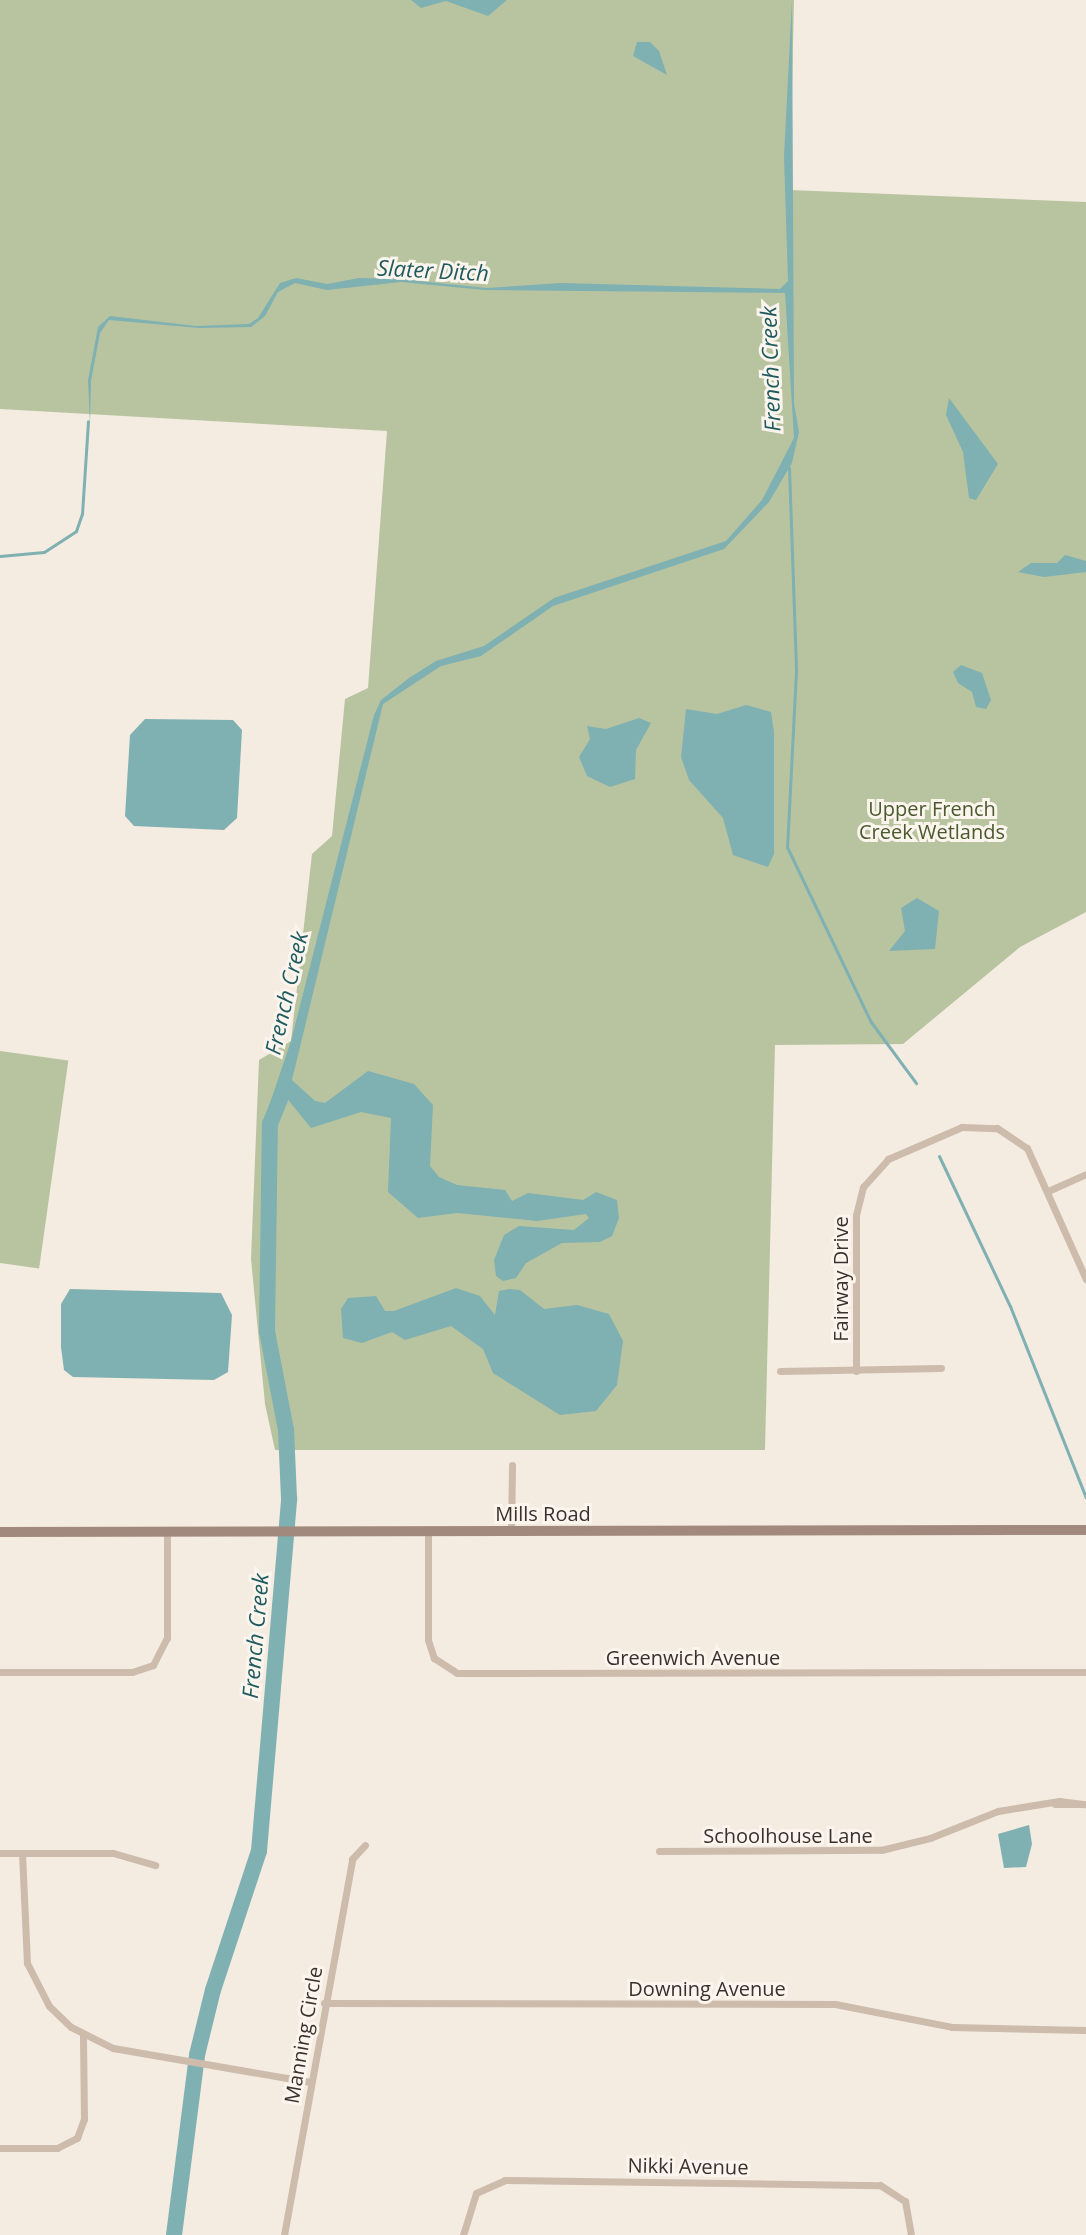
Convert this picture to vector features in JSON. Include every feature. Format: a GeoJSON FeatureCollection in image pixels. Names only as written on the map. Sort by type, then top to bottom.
{"type":"FeatureCollection","features":[{"type":"Feature","properties":{"kind":"street","name":"Fairway Drive"},"geometry":{"type":"LineString","coordinates":[[856,1371],[857,1206],[867,1179],[880,1165],[962,1127],[988,1126],[1021,1141],[1048,1191],[1086,1279]]}},
{"type":"Feature","properties":{"kind":"street"},"geometry":{"type":"LineString","coordinates":[[1048,1191],[1086,1174]]}},
{"type":"Feature","properties":{"kind":"street"},"geometry":{"type":"LineString","coordinates":[[780,1371],[941,1368]]}},
{"type":"Feature","properties":{"kind":"street"},"geometry":{"type":"LineString","coordinates":[[511,1531],[512,1465]]}},
{"type":"Feature","properties":{"kind":"street","name":"Mills Road"},"geometry":{"type":"LineString","coordinates":[[0,1532],[1086,1530]]}},
{"type":"Feature","properties":{"kind":"street"},"geometry":{"type":"LineString","coordinates":[[0,1672],[132,1672],[153,1665],[167,1638],[167,1531]]}},
{"type":"Feature","properties":{"kind":"street","name":"Greenwich Avenue"},"geometry":{"type":"LineString","coordinates":[[428,1531],[429,1650],[440,1665],[457,1673],[1086,1672]]}},
{"type":"Feature","properties":{"kind":"street","name":"Schoolhouse Lane"},"geometry":{"type":"LineString","coordinates":[[659,1851],[881,1850],[930,1838],[998,1811],[1055,1804],[1086,1804]]}},
{"type":"Feature","properties":{"kind":"street","name":"Manning Circle"},"geometry":{"type":"LineString","coordinates":[[284,2235],[352,1859],[365,1845]]}},
{"type":"Feature","properties":{"kind":"street"},"geometry":{"type":"LineString","coordinates":[[0,1853],[113,1853],[155,1865]]}},
{"type":"Feature","properties":{"kind":"street"},"geometry":{"type":"LineString","coordinates":[[22,1853],[27,1963],[49,2006],[83,2036],[113,2048],[310,2082]]}},
{"type":"Feature","properties":{"kind":"street","name":"Downing Avenue"},"geometry":{"type":"LineString","coordinates":[[324,2003],[835,2004],[952,2027],[1086,2030]]}},
{"type":"Feature","properties":{"kind":"street"},"geometry":{"type":"LineString","coordinates":[[0,2148],[57,2148],[77,2138],[84,2119],[83,2036]]}},
{"type":"Feature","properties":{"kind":"street","name":"Nikki Avenue"},"geometry":{"type":"LineString","coordinates":[[463,2235],[469,2204],[482,2187],[505,2180],[875,2185],[894,2191],[908,2207],[911,2235]]}},
{"type":"Feature","properties":{"kind":"green space","name":"Upper French Creek Wetlands"},"geometry":{"type":"Polygon","coordinates":[[[0,0],[794,0],[790,190],[1086,202],[1086,912],[1020,947],[903,1044],[775,1045],[765,1450],[275,1450],[265,1404],[251,1259],[259,1060],[291,1041],[312,854],[332,836],[345,699],[368,688],[387,431],[0,409],[0,0]]]}},
{"type":"Feature","properties":{"kind":"green space"},"geometry":{"type":"Polygon","coordinates":[[[0,1051],[68,1061],[39,1269],[0,1263],[0,1051]]]}},
{"type":"Feature","properties":{"kind":"water"},"geometry":{"type":"Polygon","coordinates":[[[411,0],[507,0],[488,16],[446,1],[421,8],[411,0]]]}},
{"type":"Feature","properties":{"kind":"water"},"geometry":{"type":"Polygon","coordinates":[[[792,0],[794,403],[799,432],[792,463],[769,502],[724,549],[553,606],[481,656],[441,666],[383,704],[292,1080],[315,1101],[325,1103],[368,1071],[414,1084],[433,1105],[430,1166],[439,1177],[457,1185],[505,1190],[512,1201],[528,1193],[583,1200],[596,1192],[617,1200],[619,1218],[612,1236],[600,1242],[562,1243],[526,1263],[516,1278],[503,1281],[496,1276],[494,1260],[504,1235],[519,1226],[574,1230],[589,1218],[586,1214],[537,1221],[457,1213],[418,1218],[388,1192],[391,1118],[361,1112],[311,1128],[285,1096],[276,1120],[266,1115],[291,1041],[374,715],[381,700],[409,678],[436,661],[484,646],[554,598],[726,541],[762,500],[794,438],[785,293],[485,290],[401,282],[327,290],[295,283],[278,292],[265,316],[251,327],[199,328],[109,320],[100,333],[91,381],[90,424],[88,380],[98,327],[110,316],[196,326],[249,324],[258,318],[280,283],[296,278],[327,284],[359,278],[399,279],[487,288],[561,283],[780,289],[788,281],[784,157],[792,0]]]}},
{"type":"Feature","properties":{"kind":"water"},"geometry":{"type":"Polygon","coordinates":[[[637,42],[650,42],[659,51],[667,75],[633,56],[637,42]]]}},
{"type":"Feature","properties":{"kind":"water"},"geometry":{"type":"Polygon","coordinates":[[[949,398],[998,464],[976,500],[969,498],[963,452],[946,415],[949,398]]]}},
{"type":"Feature","properties":{"kind":"water"},"geometry":{"type":"Polygon","coordinates":[[[1065,555],[1086,561],[1086,572],[1044,577],[1018,572],[1031,563],[1057,563],[1065,555]]]}},
{"type":"Feature","properties":{"kind":"water"},"geometry":{"type":"Polygon","coordinates":[[[961,665],[982,673],[991,700],[986,709],[976,707],[972,692],[958,683],[953,672],[961,665]]]}},
{"type":"Feature","properties":{"kind":"water"},"geometry":{"type":"Polygon","coordinates":[[[746,705],[771,712],[774,732],[774,854],[768,867],[733,855],[723,818],[689,780],[681,757],[686,709],[717,714],[746,705]]]}},
{"type":"Feature","properties":{"kind":"water"},"geometry":{"type":"Polygon","coordinates":[[[639,718],[651,723],[636,750],[635,779],[610,787],[587,776],[579,757],[590,739],[587,726],[606,729],[639,718]]]}},
{"type":"Feature","properties":{"kind":"water"},"geometry":{"type":"Polygon","coordinates":[[[145,719],[233,720],[242,730],[237,818],[224,830],[134,826],[125,816],[130,735],[145,719]]]}},
{"type":"Feature","properties":{"kind":"water"},"geometry":{"type":"Polygon","coordinates":[[[917,898],[939,911],[935,949],[889,951],[905,931],[901,908],[917,898]]]}},
{"type":"Feature","properties":{"kind":"water"},"geometry":{"type":"Polygon","coordinates":[[[456,1288],[480,1296],[495,1315],[499,1291],[509,1289],[520,1290],[544,1309],[577,1305],[609,1314],[623,1341],[617,1385],[596,1411],[560,1415],[493,1373],[483,1349],[451,1326],[405,1340],[392,1332],[362,1343],[343,1338],[341,1309],[348,1298],[376,1296],[385,1311],[394,1311],[456,1288]]]}},
{"type":"Feature","properties":{"kind":"water"},"geometry":{"type":"Polygon","coordinates":[[[70,1289],[221,1293],[232,1315],[228,1372],[214,1380],[73,1377],[64,1370],[61,1347],[61,1304],[70,1289]]]}},
{"type":"Feature","properties":{"kind":"water"},"geometry":{"type":"Polygon","coordinates":[[[1029,1825],[1032,1844],[1026,1867],[1004,1868],[998,1834],[1029,1825]]]}},
{"type":"Feature","properties":{"kind":"waterway","name":"Slater Ditch"},"geometry":{"type":"LineString","coordinates":[[0,556],[44,552],[76,531],[82,514],[88,421]]}},
{"type":"Feature","properties":{"kind":"waterway"},"geometry":{"type":"LineString","coordinates":[[789,468],[796,671],[787,847],[871,1022],[916,1083]]}},
{"type":"Feature","properties":{"kind":"waterway","name":"French Creek"},"geometry":{"type":"LineString","coordinates":[[174,2235],[197,2055],[213,1990],[259,1851],[289,1498],[286,1430],[267,1331],[270,1124],[280,1099]]}},
{"type":"Feature","properties":{"kind":"waterway"},"geometry":{"type":"LineString","coordinates":[[939,1156],[1010,1306],[1086,1498]]}}]}
